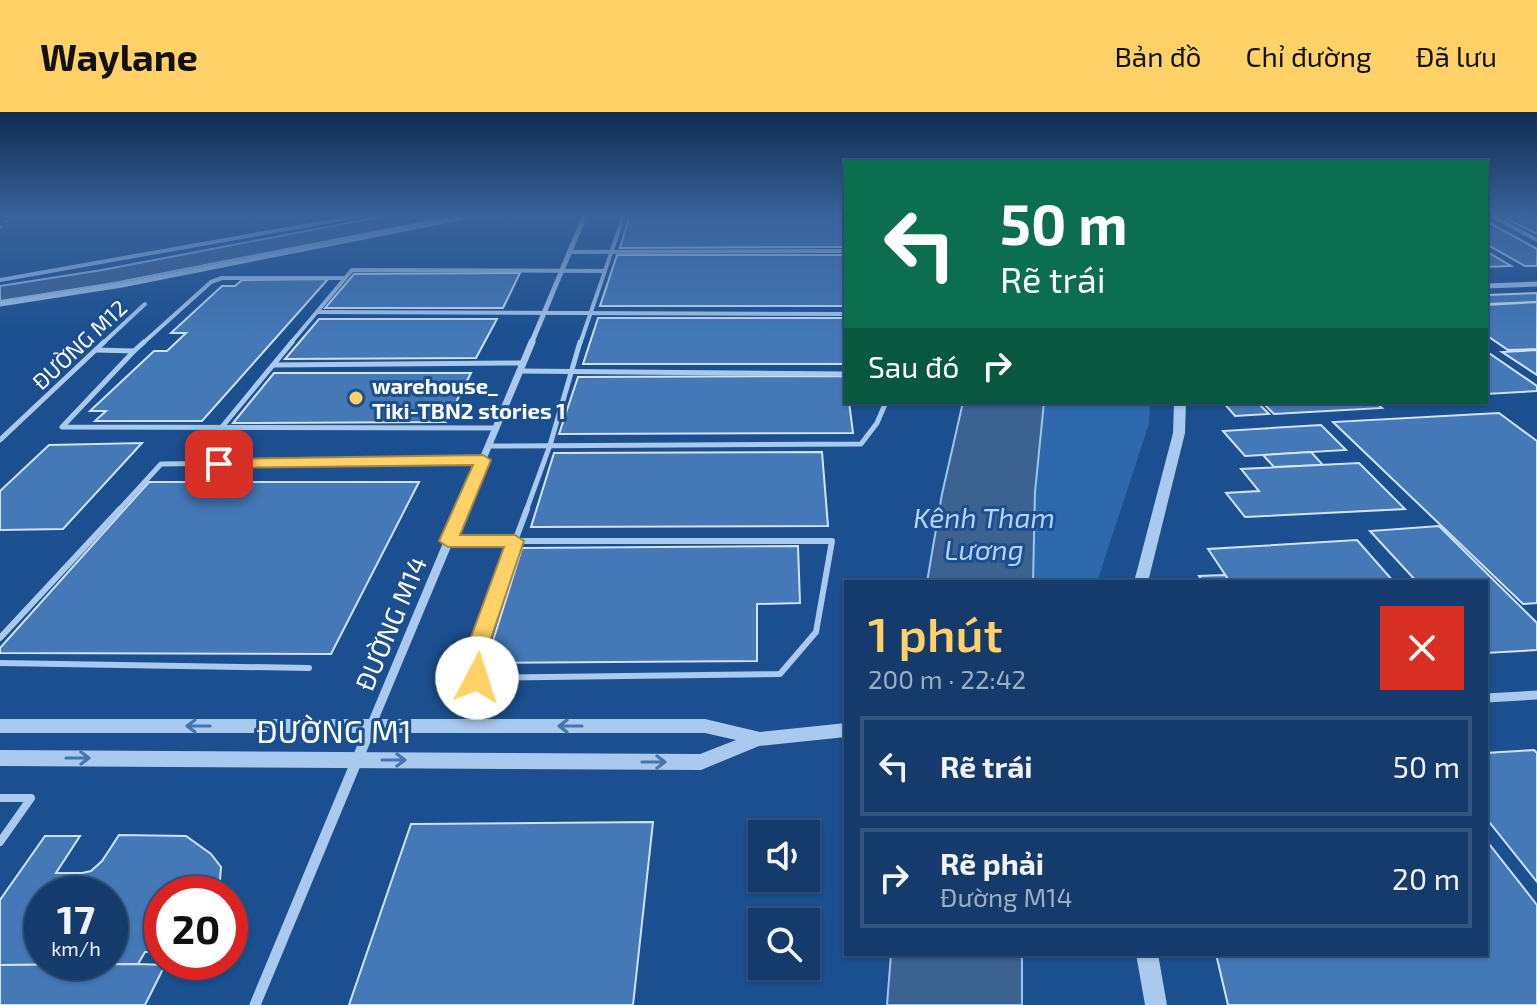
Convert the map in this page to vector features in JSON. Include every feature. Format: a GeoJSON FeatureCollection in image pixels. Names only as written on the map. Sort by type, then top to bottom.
{"type":"FeatureCollection","features":[{"type":"Feature","properties":{"kind":"street"},"geometry":{"type":"LineString","coordinates":[[0,304],[122,285],[265,257]]}},
{"type":"Feature","properties":{"kind":"street","name":"ĐƯỜNG M14"},"geometry":{"type":"LineString","coordinates":[[255,1005],[567,257]]}},
{"type":"Feature","properties":{"kind":"street"},"geometry":{"type":"LineString","coordinates":[[1488,286],[1537,284]]}},
{"type":"Feature","properties":{"kind":"street"},"geometry":{"type":"LineString","coordinates":[[1142,580],[1179,433],[1180,404]]}},
{"type":"Feature","properties":{"kind":"street"},"geometry":{"type":"LineString","coordinates":[[1488,698],[1537,695]]}},
{"type":"Feature","properties":{"kind":"street","name":"ĐƯỜNG M1"},"geometry":{"type":"LineString","coordinates":[[0,726],[705,726],[758,739]]}},
{"type":"Feature","properties":{"kind":"street","name":"ĐƯỜNG M1"},"geometry":{"type":"LineString","coordinates":[[0,758],[701,762],[758,739],[844,730]]}},
{"type":"Feature","properties":{"kind":"street"},"geometry":{"type":"LineString","coordinates":[[1147,956],[1156,1005]]}},
{"type":"Feature","properties":{"kind":"lane"},"geometry":{"type":"LineString","coordinates":[[0,280],[131,257]]}},
{"type":"Feature","properties":{"kind":"lane"},"geometry":{"type":"LineString","coordinates":[[448,541],[515,541],[658,541],[832,541],[816,632],[780,674],[477,678],[473,659],[515,541],[550,445],[570,372],[610,257]]}},
{"type":"Feature","properties":{"kind":"lane"},"geometry":{"type":"LineString","coordinates":[[221,428],[352,270],[605,271]]}},
{"type":"Feature","properties":{"kind":"lane"},"geometry":{"type":"LineString","coordinates":[[345,278],[222,278],[211,282],[134,351],[62,427],[495,428]]}},
{"type":"Feature","properties":{"kind":"lane","name":"ĐƯỜNG M12"},"geometry":{"type":"LineString","coordinates":[[0,440],[145,304]]}},
{"type":"Feature","properties":{"kind":"lane"},"geometry":{"type":"LineString","coordinates":[[317,312],[844,314]]}},
{"type":"Feature","properties":{"kind":"lane"},"geometry":{"type":"LineString","coordinates":[[96,350],[134,351]]}},
{"type":"Feature","properties":{"kind":"lane"},"geometry":{"type":"LineString","coordinates":[[273,365],[844,374]]}},
{"type":"Feature","properties":{"kind":"lane"},"geometry":{"type":"LineString","coordinates":[[489,446],[861,444],[877,423],[885,404]]}},
{"type":"Feature","properties":{"kind":"lane"},"geometry":{"type":"LineString","coordinates":[[0,638],[161,464],[483,460]]}},
{"type":"Feature","properties":{"kind":"lane"},"geometry":{"type":"LineString","coordinates":[[0,663],[309,668]]}},
{"type":"Feature","properties":{"kind":"lane"},"geometry":{"type":"LineString","coordinates":[[0,798],[31,798],[0,842]]}},
{"type":"Feature","properties":{"kind":"shaded area"},"geometry":{"type":"Polygon","coordinates":[[[1044,404],[1150,404],[1149,424],[1098,580],[1033,580],[1035,492],[1044,404]]]}},
{"type":"Feature","properties":{"kind":"water"},"geometry":{"type":"Polygon","coordinates":[[[172,257],[248,257],[0,301],[0,286],[172,257]]]}},
{"type":"Feature","properties":{"kind":"water","name":"Kênh Tham Lương"},"geometry":{"type":"Polygon","coordinates":[[[963,404],[1044,404],[1035,492],[1033,580],[927,580],[942,494],[963,404]]]}},
{"type":"Feature","properties":{"kind":"water"},"geometry":{"type":"Polygon","coordinates":[[[891,956],[1022,956],[1022,1005],[887,1005],[891,956]]]}},
{"type":"Feature","properties":{"kind":"building"},"geometry":{"type":"Polygon","coordinates":[[[616,257],[844,257],[844,306],[600,306],[616,257]]]}},
{"type":"Feature","properties":{"kind":"building"},"geometry":{"type":"Polygon","coordinates":[[[1488,257],[1495,257],[1511,266],[1488,267],[1488,257]]]}},
{"type":"Feature","properties":{"kind":"building"},"geometry":{"type":"Polygon","coordinates":[[[1508,257],[1537,257],[1537,266],[1525,266],[1508,257]]]}},
{"type":"Feature","properties":{"kind":"building"},"geometry":{"type":"Polygon","coordinates":[[[520,273],[503,308],[325,308],[354,274],[520,273]]]}},
{"type":"Feature","properties":{"kind":"building"},"geometry":{"type":"Polygon","coordinates":[[[328,279],[202,421],[95,421],[106,411],[90,411],[154,351],[167,351],[186,333],[171,333],[222,286],[235,286],[242,280],[328,279]]]}},
{"type":"Feature","properties":{"kind":"building"},"geometry":{"type":"Polygon","coordinates":[[[1537,293],[1537,302],[1488,304],[1488,295],[1537,293]]]}},
{"type":"Feature","properties":{"kind":"building"},"geometry":{"type":"Polygon","coordinates":[[[1537,302],[1537,349],[1508,350],[1488,336],[1488,305],[1537,302]]]}},
{"type":"Feature","properties":{"kind":"building"},"geometry":{"type":"Polygon","coordinates":[[[598,318],[844,318],[844,364],[583,364],[598,318]]]}},
{"type":"Feature","properties":{"kind":"building"},"geometry":{"type":"Polygon","coordinates":[[[319,319],[497,319],[476,358],[285,359],[319,319]]]}},
{"type":"Feature","properties":{"kind":"building"},"geometry":{"type":"Polygon","coordinates":[[[1537,350],[1537,375],[1502,352],[1537,350]]]}},
{"type":"Feature","properties":{"kind":"building"},"geometry":{"type":"Polygon","coordinates":[[[1488,352],[1537,386],[1537,391],[1488,394],[1488,352]]]}},
{"type":"Feature","properties":{"kind":"building","name":"warehouse_ Tiki-TBN2 stories 1"},"geometry":{"type":"Polygon","coordinates":[[[274,373],[471,373],[446,422],[233,423],[274,373]]]}},
{"type":"Feature","properties":{"kind":"building"},"geometry":{"type":"Polygon","coordinates":[[[844,376],[844,404],[849,404],[853,433],[559,434],[578,377],[844,376]]]}},
{"type":"Feature","properties":{"kind":"building"},"geometry":{"type":"Polygon","coordinates":[[[1225,404],[1259,404],[1269,414],[1235,416],[1225,404]]]}},
{"type":"Feature","properties":{"kind":"building"},"geometry":{"type":"Polygon","coordinates":[[[1264,404],[1377,404],[1382,408],[1274,414],[1264,404]]]}},
{"type":"Feature","properties":{"kind":"building"},"geometry":{"type":"Polygon","coordinates":[[[1499,413],[1537,441],[1537,603],[1523,604],[1333,422],[1499,413]]]}},
{"type":"Feature","properties":{"kind":"building"},"geometry":{"type":"Polygon","coordinates":[[[1321,425],[1346,450],[1245,456],[1223,431],[1321,425]]]}},
{"type":"Feature","properties":{"kind":"building"},"geometry":{"type":"Polygon","coordinates":[[[142,443],[63,529],[0,530],[0,491],[49,445],[142,443]]]}},
{"type":"Feature","properties":{"kind":"building"},"geometry":{"type":"Polygon","coordinates":[[[822,452],[828,526],[531,527],[554,453],[822,452]]]}},
{"type":"Feature","properties":{"kind":"building"},"geometry":{"type":"Polygon","coordinates":[[[1311,452],[1323,465],[1274,467],[1263,455],[1311,452]]]}},
{"type":"Feature","properties":{"kind":"building"},"geometry":{"type":"Polygon","coordinates":[[[1359,463],[1405,509],[1245,517],[1226,493],[1259,491],[1241,469],[1359,463]]]}},
{"type":"Feature","properties":{"kind":"building"},"geometry":{"type":"Polygon","coordinates":[[[149,482],[419,482],[331,654],[0,653],[0,648],[149,482]]]}},
{"type":"Feature","properties":{"kind":"building"},"geometry":{"type":"Polygon","coordinates":[[[1439,526],[1537,623],[1537,650],[1488,653],[1488,580],[1415,580],[1370,531],[1439,526]]]}},
{"type":"Feature","properties":{"kind":"building"},"geometry":{"type":"Polygon","coordinates":[[[1357,540],[1392,580],[1229,580],[1208,549],[1357,540]]]}},
{"type":"Feature","properties":{"kind":"building"},"geometry":{"type":"Polygon","coordinates":[[[798,546],[800,603],[757,604],[757,661],[486,663],[522,548],[798,546]]]}},
{"type":"Feature","properties":{"kind":"building"},"geometry":{"type":"Polygon","coordinates":[[[1225,575],[1229,580],[1202,580],[1199,576],[1225,575]]]}},
{"type":"Feature","properties":{"kind":"building"},"geometry":{"type":"Polygon","coordinates":[[[1534,750],[1537,753],[1537,882],[1488,821],[1488,753],[1534,750]]]}},
{"type":"Feature","properties":{"kind":"building"},"geometry":{"type":"Polygon","coordinates":[[[653,822],[633,1005],[349,1005],[411,824],[653,822]]]}},
{"type":"Feature","properties":{"kind":"building"},"geometry":{"type":"Polygon","coordinates":[[[119,835],[186,836],[211,854],[221,867],[220,876],[144,876],[144,954],[138,964],[128,964],[128,876],[24,876],[24,965],[0,965],[0,900],[45,836],[80,836],[56,873],[91,871],[102,861],[119,835]]]}},
{"type":"Feature","properties":{"kind":"building"},"geometry":{"type":"Polygon","coordinates":[[[1488,843],[1537,905],[1537,1005],[1228,1005],[1216,956],[1488,956],[1488,843]]]}},
{"type":"Feature","properties":{"kind":"building"},"geometry":{"type":"Polygon","coordinates":[[[128,964],[144,964],[144,980],[158,980],[145,1005],[0,1005],[0,965],[24,965],[24,980],[128,980],[128,964]]]}},
{"type":"Feature","properties":{"kind":"place","name":"warehouse_ Tiki-TBN2 stories 1"},"geometry":{"type":"Point","coordinates":[356,398]}},
{"type":"Feature","properties":{"kind":"route"},"geometry":{"type":"LineString","coordinates":[[219,464],[483,460],[448,541],[515,541],[473,659],[477,678]]}}]}
